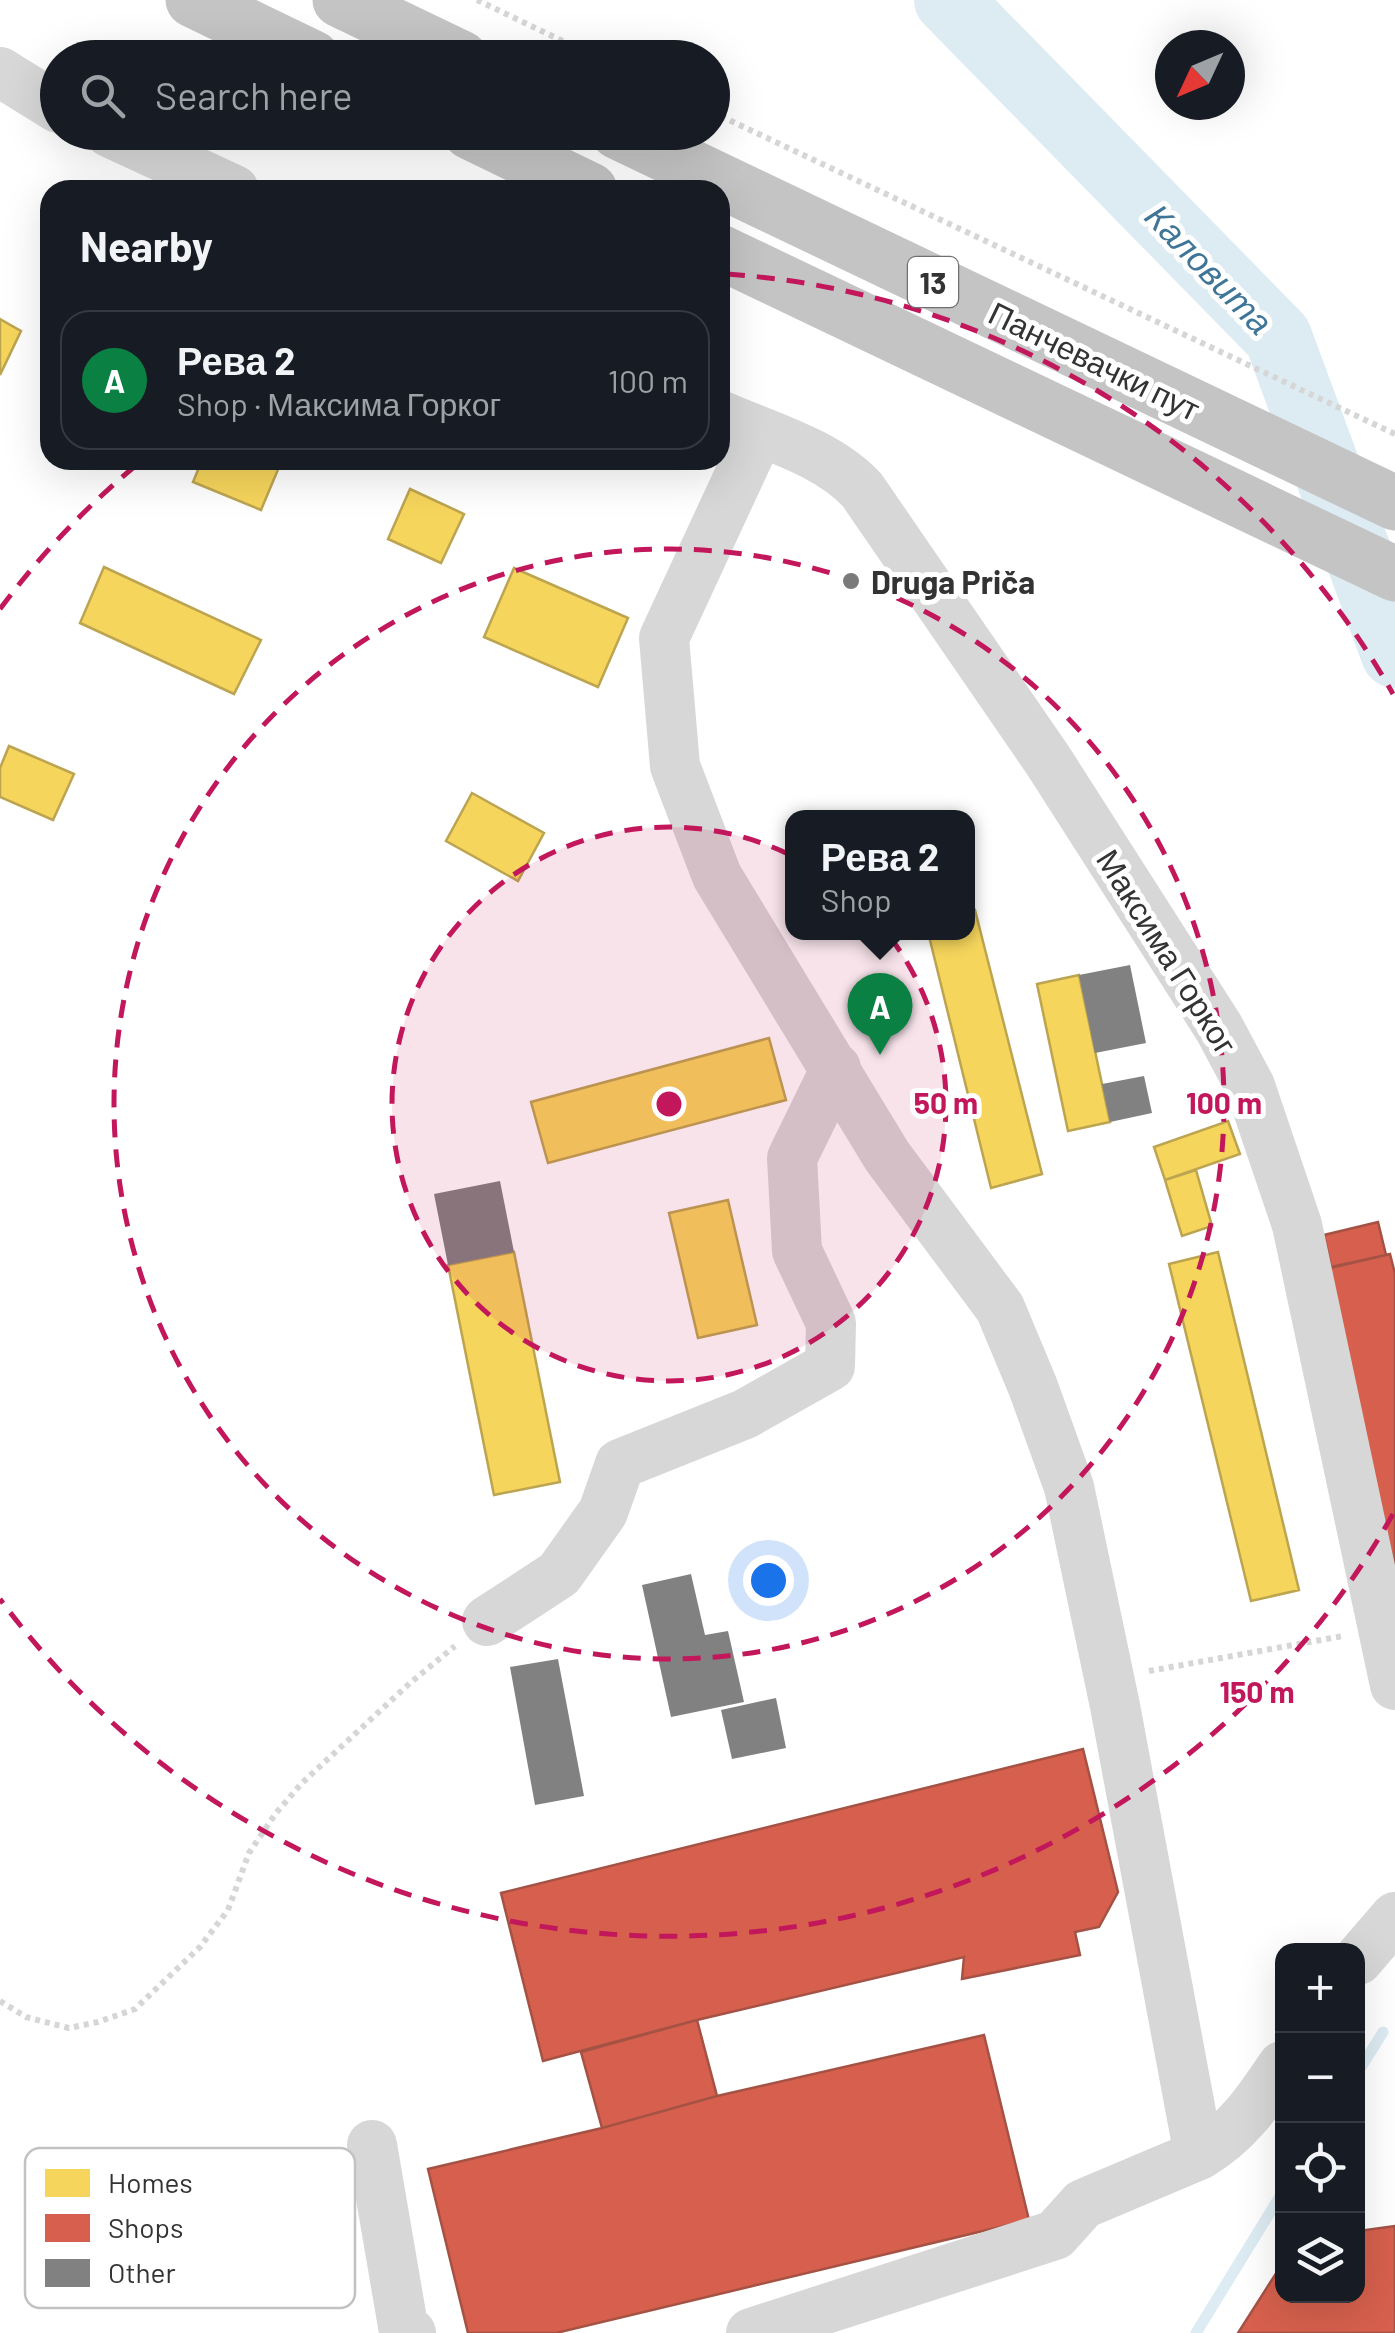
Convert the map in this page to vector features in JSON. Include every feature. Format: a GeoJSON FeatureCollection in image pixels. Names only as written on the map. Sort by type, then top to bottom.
{"type":"FeatureCollection","features":[{"type":"Feature","properties":{"kind":"highway"},"geometry":{"type":"LineString","coordinates":[[193,0],[276,40]]}},
{"type":"Feature","properties":{"kind":"highway"},"geometry":{"type":"LineString","coordinates":[[340,0],[423,40]]}},
{"type":"Feature","properties":{"kind":"highway"},"geometry":{"type":"LineString","coordinates":[[507,150],[569,180]]}},
{"type":"Feature","properties":{"kind":"highway","name":"Панчевачки пут"},"geometry":{"type":"LineString","coordinates":[[656,150],[719,180]]}},
{"type":"Feature","properties":{"kind":"highway","name":"Панчевачки пут"},"geometry":{"type":"LineString","coordinates":[[730,185],[1395,503]]}},
{"type":"Feature","properties":{"kind":"highway","name":"Панчевачки пут"},"geometry":{"type":"LineString","coordinates":[[730,257],[1395,574]]}},
{"type":"Feature","properties":{"kind":"street"},"geometry":{"type":"LineString","coordinates":[[0,72],[40,97]]}},
{"type":"Feature","properties":{"kind":"street"},"geometry":{"type":"LineString","coordinates":[[148,150],[213,180]]}},
{"type":"Feature","properties":{"kind":"street"},"geometry":{"type":"LineString","coordinates":[[730,452],[740,424]]}},
{"type":"Feature","properties":{"kind":"street","name":"Максима Горког"},"geometry":{"type":"LineString","coordinates":[[740,424],[828,463],[862,490],[1049,762],[1218,1028],[1250,1086],[1297,1225],[1395,1685]]}},
{"type":"Feature","properties":{"kind":"street"},"geometry":{"type":"LineString","coordinates":[[724,470],[664,638],[675,766],[717,876],[887,1156],[1000,1308],[1068,1487],[1109,1679],[1199,2155]]}},
{"type":"Feature","properties":{"kind":"street"},"geometry":{"type":"LineString","coordinates":[[487,1620],[559,1574],[603,1512],[620,1464],[745,1414],[830,1366],[831,1323],[797,1251],[792,1158],[836,1068]]}},
{"type":"Feature","properties":{"kind":"street"},"geometry":{"type":"LineString","coordinates":[[1365,1952],[1395,1917]]}},
{"type":"Feature","properties":{"kind":"street"},"geometry":{"type":"LineString","coordinates":[[751,2333],[1055,2235],[1082,2204],[1199,2155],[1224,2140],[1250,2113],[1275,2076]]}},
{"type":"Feature","properties":{"kind":"street"},"geometry":{"type":"LineString","coordinates":[[372,2145],[404,2326],[411,2333]]}},
{"type":"Feature","properties":{"kind":"path"},"geometry":{"type":"LineString","coordinates":[[476,0],[560,40]]}},
{"type":"Feature","properties":{"kind":"path"},"geometry":{"type":"LineString","coordinates":[[730,121],[1395,434]]}},
{"type":"Feature","properties":{"kind":"path"},"geometry":{"type":"LineString","coordinates":[[0,2001],[26,2017],[69,2028],[134,2009],[200,1947],[228,1910],[249,1853],[302,1782],[410,1683],[487,1620]]}},
{"type":"Feature","properties":{"kind":"path"},"geometry":{"type":"LineString","coordinates":[[1109,1679],[1384,1628]]}},
{"type":"Feature","properties":{"kind":"building: Homes"},"geometry":{"type":"Polygon","coordinates":[[[0,319],[21,331],[0,375],[0,319]]]}},
{"type":"Feature","properties":{"kind":"building: Homes"},"geometry":{"type":"Polygon","coordinates":[[[198,470],[278,470],[261,510],[193,482],[198,470]]]}},
{"type":"Feature","properties":{"kind":"building: Homes"},"geometry":{"type":"Polygon","coordinates":[[[410,489],[464,514],[441,563],[388,539],[410,489]]]}},
{"type":"Feature","properties":{"kind":"building: Homes"},"geometry":{"type":"Polygon","coordinates":[[[104,567],[261,640],[234,694],[80,623],[104,567]]]}},
{"type":"Feature","properties":{"kind":"building: Homes"},"geometry":{"type":"Polygon","coordinates":[[[514,568],[628,618],[598,687],[484,637],[514,568]]]}},
{"type":"Feature","properties":{"kind":"building: Homes"},"geometry":{"type":"Polygon","coordinates":[[[9,746],[74,774],[53,820],[0,797],[0,768],[9,746]]]}},
{"type":"Feature","properties":{"kind":"building: Homes"},"geometry":{"type":"Polygon","coordinates":[[[472,793],[544,833],[518,881],[446,841],[472,793]]]}},
{"type":"Feature","properties":{"kind":"building: Homes"},"geometry":{"type":"Polygon","coordinates":[[[975,910],[1042,1174],[991,1188],[930,940],[975,940],[975,910]]]}},
{"type":"Feature","properties":{"kind":"building: Homes"},"geometry":{"type":"Polygon","coordinates":[[[1079,975],[1110,1122],[1068,1131],[1037,984],[1079,975]]]}},
{"type":"Feature","properties":{"kind":"building: Homes"},"geometry":{"type":"Polygon","coordinates":[[[769,1038],[786,1100],[548,1163],[531,1102],[769,1038]]]}},
{"type":"Feature","properties":{"kind":"building: Homes"},"geometry":{"type":"Polygon","coordinates":[[[1228,1121],[1240,1154],[1165,1180],[1154,1147],[1228,1121]]]}},
{"type":"Feature","properties":{"kind":"building: Homes"},"geometry":{"type":"Polygon","coordinates":[[[1196,1170],[1212,1226],[1182,1236],[1165,1180],[1196,1170]]]}},
{"type":"Feature","properties":{"kind":"building: Homes"},"geometry":{"type":"Polygon","coordinates":[[[728,1200],[757,1325],[698,1338],[669,1213],[728,1200]]]}},
{"type":"Feature","properties":{"kind":"building: Homes"},"geometry":{"type":"Polygon","coordinates":[[[514,1252],[560,1482],[494,1495],[448,1265],[514,1252]]]}},
{"type":"Feature","properties":{"kind":"building: Homes"},"geometry":{"type":"Polygon","coordinates":[[[1218,1252],[1299,1590],[1251,1601],[1169,1264],[1218,1252]]]}},
{"type":"Feature","properties":{"kind":"building: Shops"},"geometry":{"type":"Polygon","coordinates":[[[1378,1222],[1386,1255],[1331,1267],[1324,1235],[1378,1222]]]}},
{"type":"Feature","properties":{"kind":"building: Shops"},"geometry":{"type":"Polygon","coordinates":[[[1390,1254],[1395,1274],[1395,1569],[1326,1269],[1390,1254]]]}},
{"type":"Feature","properties":{"kind":"building: Shops"},"geometry":{"type":"Polygon","coordinates":[[[1083,1749],[1118,1892],[1099,1927],[1075,1932],[1080,1955],[962,1979],[964,1957],[543,2061],[501,1893],[1083,1749]]]}},
{"type":"Feature","properties":{"kind":"building: Shops"},"geometry":{"type":"Polygon","coordinates":[[[697,2020],[717,2096],[602,2128],[581,2052],[697,2020]]]}},
{"type":"Feature","properties":{"kind":"building: Shops"},"geometry":{"type":"Polygon","coordinates":[[[984,2035],[1029,2220],[556,2333],[468,2333],[428,2169],[717,2096],[984,2035]]]}},
{"type":"Feature","properties":{"kind":"building: Shops"},"geometry":{"type":"Polygon","coordinates":[[[1395,2226],[1395,2333],[1238,2333],[1275,2275],[1275,2303],[1365,2303],[1365,2230],[1395,2226]]]}},
{"type":"Feature","properties":{"kind":"building: Other"},"geometry":{"type":"Polygon","coordinates":[[[1130,965],[1146,1043],[1095,1053],[1079,975],[1130,965]]]}},
{"type":"Feature","properties":{"kind":"building: Other"},"geometry":{"type":"Polygon","coordinates":[[[1144,1076],[1152,1113],[1110,1122],[1102,1084],[1144,1076]]]}},
{"type":"Feature","properties":{"kind":"building: Other"},"geometry":{"type":"Polygon","coordinates":[[[500,1181],[514,1252],[448,1265],[434,1194],[500,1181]]]}},
{"type":"Feature","properties":{"kind":"building: Other"},"geometry":{"type":"Polygon","coordinates":[[[691,1574],[705,1635],[728,1631],[744,1702],[671,1717],[642,1585],[691,1574]]]}},
{"type":"Feature","properties":{"kind":"building: Other"},"geometry":{"type":"Polygon","coordinates":[[[558,1659],[584,1796],[535,1805],[510,1667],[558,1659]]]}},
{"type":"Feature","properties":{"kind":"building: Other"},"geometry":{"type":"Polygon","coordinates":[[[776,1698],[786,1748],[732,1759],[721,1710],[776,1698]]]}},
{"type":"Feature","properties":{"kind":"waterway","name":"Каловита"},"geometry":{"type":"LineString","coordinates":[[948,0],[1278,337],[1395,654]]}},
{"type":"Feature","properties":{"kind":"waterway"},"geometry":{"type":"LineString","coordinates":[[1365,2061],[1383,2032]]}},
{"type":"Feature","properties":{"kind":"waterway"},"geometry":{"type":"LineString","coordinates":[[1196,2333],[1275,2204]]}},
{"type":"Feature","properties":{"kind":"place","name":"Druga Priča"},"geometry":{"type":"Point","coordinates":[851,581]}},
{"type":"Feature","properties":{"kind":"place","name":"Рева 2"},"geometry":{"type":"Point","coordinates":[880,1055]}}]}
